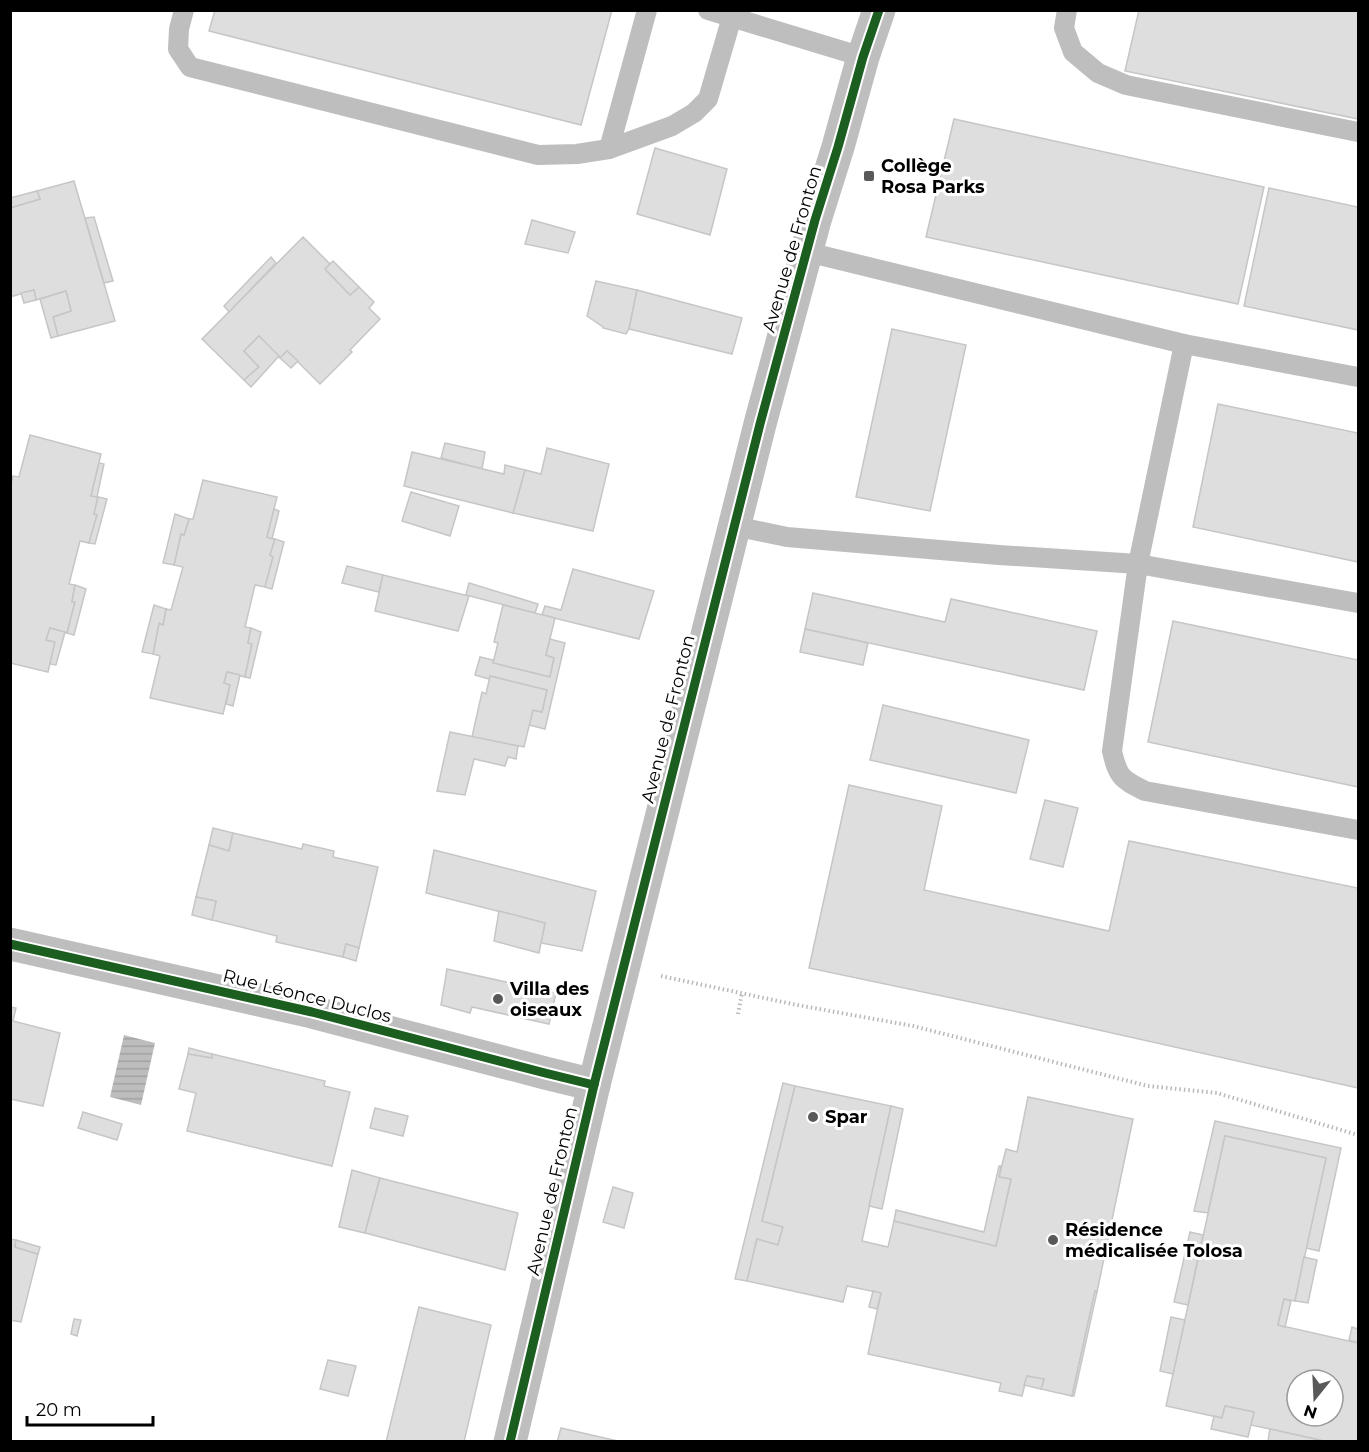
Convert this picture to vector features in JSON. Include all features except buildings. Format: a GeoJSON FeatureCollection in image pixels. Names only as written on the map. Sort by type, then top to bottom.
{"type":"FeatureCollection","features":[{"type":"Feature","properties":{"kind":"street","name":"Avenue de Fronton"},"geometry":{"type":"LineString","coordinates":[[510,1442],[594,1085],[760,424],[863,57],[879,10]]}},
{"type":"Feature","properties":{"kind":"street","name":"Rue Léonce Duclos"},"geometry":{"type":"LineString","coordinates":[[10,944],[312,1012],[594,1085]]}},
{"type":"Feature","properties":{"kind":"lane"},"geometry":{"type":"LineString","coordinates":[[184,10],[179,29],[178,49],[190,67],[538,155],[577,154],[609,149],[672,126],[694,113],[708,99],[732,14]]}},
{"type":"Feature","properties":{"kind":"lane"},"geometry":{"type":"LineString","coordinates":[[609,149],[647,10]]}},
{"type":"Feature","properties":{"kind":"lane"},"geometry":{"type":"LineString","coordinates":[[708,10],[732,14],[863,57]]}},
{"type":"Feature","properties":{"kind":"lane"},"geometry":{"type":"LineString","coordinates":[[1067,10],[1064,28],[1073,52],[1098,73],[1126,85],[1359,132]]}},
{"type":"Feature","properties":{"kind":"lane"},"geometry":{"type":"LineString","coordinates":[[807,252],[1184,344],[1359,377]]}},
{"type":"Feature","properties":{"kind":"lane"},"geometry":{"type":"LineString","coordinates":[[1184,344],[1138,564],[1112,751],[1116,768],[1125,782],[1145,791],[1359,830]]}},
{"type":"Feature","properties":{"kind":"lane"},"geometry":{"type":"LineString","coordinates":[[734,526],[787,537],[1138,564],[1359,603]]}},
{"type":"Feature","properties":{"kind":"path"},"geometry":{"type":"LineString","coordinates":[[656,975],[797,1005],[913,1026],[1148,1086],[1217,1093],[1359,1135]]}},
{"type":"Feature","properties":{"kind":"path"},"geometry":{"type":"LineString","coordinates":[[738,1014],[742,993]]}},
{"type":"Feature","properties":{"kind":"shaded area"},"geometry":{"type":"Polygon","coordinates":[[[124,1035],[155,1043],[141,1105],[110,1097],[124,1035]]]}},
{"type":"Feature","properties":{"kind":"cycle path"},"geometry":{"type":"LineString","coordinates":[[510,1442],[594,1085],[760,424],[815,220],[879,10]]}},
{"type":"Feature","properties":{"kind":"cycle path"},"geometry":{"type":"LineString","coordinates":[[10,944],[312,1012],[594,1085]]}},
{"type":"Feature","properties":{"kind":"place","name":"Collège Rosa Parks"},"geometry":{"type":"Point","coordinates":[869,176]}},
{"type":"Feature","properties":{"kind":"place","name":"Villa des oiseaux"},"geometry":{"type":"Point","coordinates":[498,999]}},
{"type":"Feature","properties":{"kind":"place","name":"Spar"},"geometry":{"type":"Point","coordinates":[813,1117]}},
{"type":"Feature","properties":{"kind":"place","name":"Résidence médicalisée Tolosa"},"geometry":{"type":"Point","coordinates":[1053,1240]}}]}
